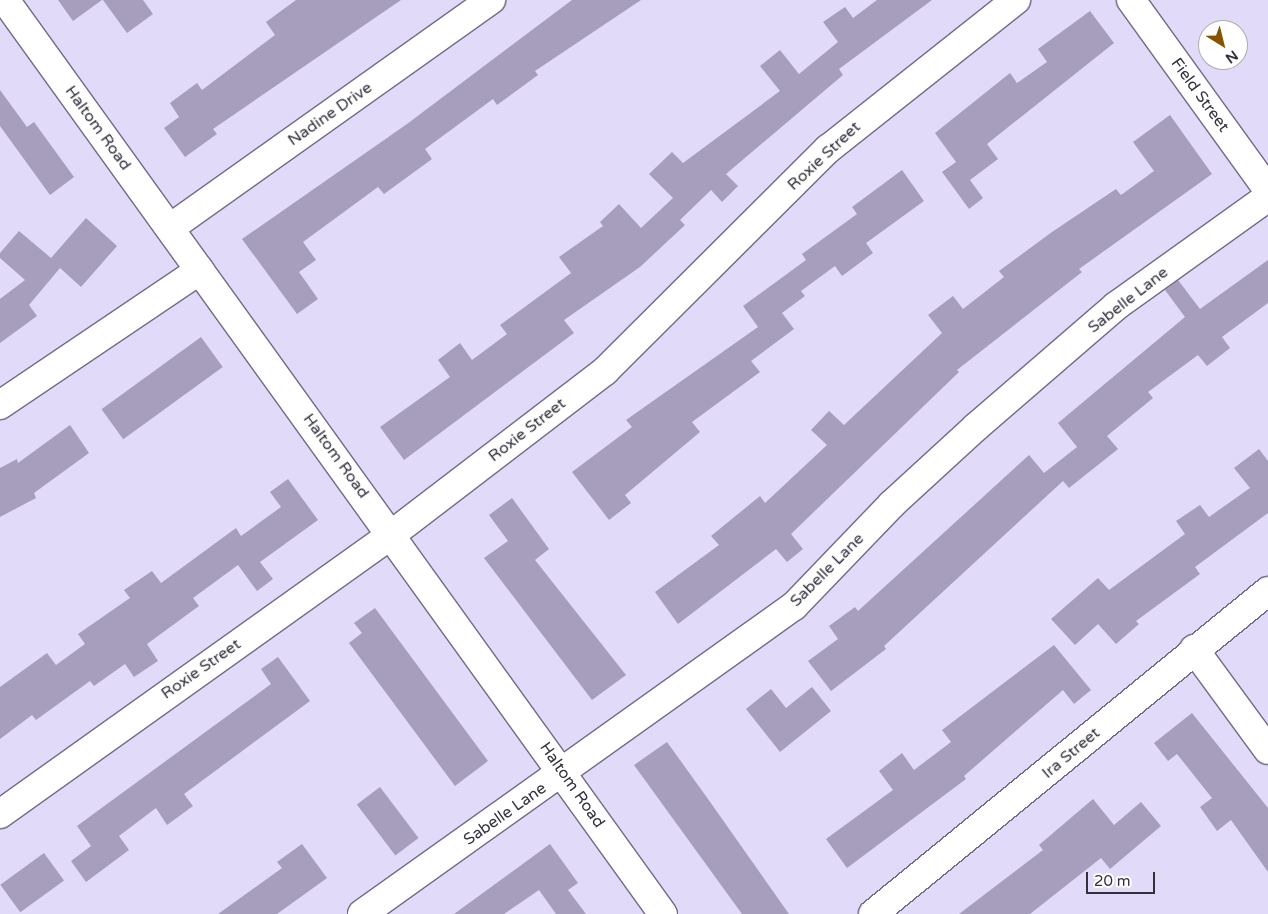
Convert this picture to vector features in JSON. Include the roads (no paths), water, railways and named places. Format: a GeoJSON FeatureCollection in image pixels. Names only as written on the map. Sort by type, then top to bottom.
{"type":"FeatureCollection","features":[{"type":"Feature","properties":{"kind":"street","name":"Haltom Road"},"geometry":{"type":"LineString","coordinates":[[5,0],[392,534],[664,914]]}},
{"type":"Feature","properties":{"kind":"street","name":"Nadine Drive"},"geometry":{"type":"LineString","coordinates":[[170,228],[491,0]]}},
{"type":"Feature","properties":{"kind":"street","name":"Roxie Street"},"geometry":{"type":"LineString","coordinates":[[0,814],[392,534],[604,371],[828,149],[972,31],[1016,0]]}},
{"type":"Feature","properties":{"kind":"street","name":"Field Street"},"geometry":{"type":"LineString","coordinates":[[1131,0],[1268,190]]}},
{"type":"Feature","properties":{"kind":"street","name":"Sabelle Lane"},"geometry":{"type":"LineString","coordinates":[[362,914],[564,774],[794,606],[892,504],[1116,306],[1268,197]]}},
{"type":"Feature","properties":{"kind":"street"},"geometry":{"type":"LineString","coordinates":[[0,405],[200,270]]}},
{"type":"Feature","properties":{"kind":"street","name":"Ira Street"},"geometry":{"type":"LineString","coordinates":[[873,914],[1194,649],[1268,591]]}},
{"type":"Feature","properties":{"kind":"street"},"geometry":{"type":"LineString","coordinates":[[1194,649],[1268,750]]}}]}
